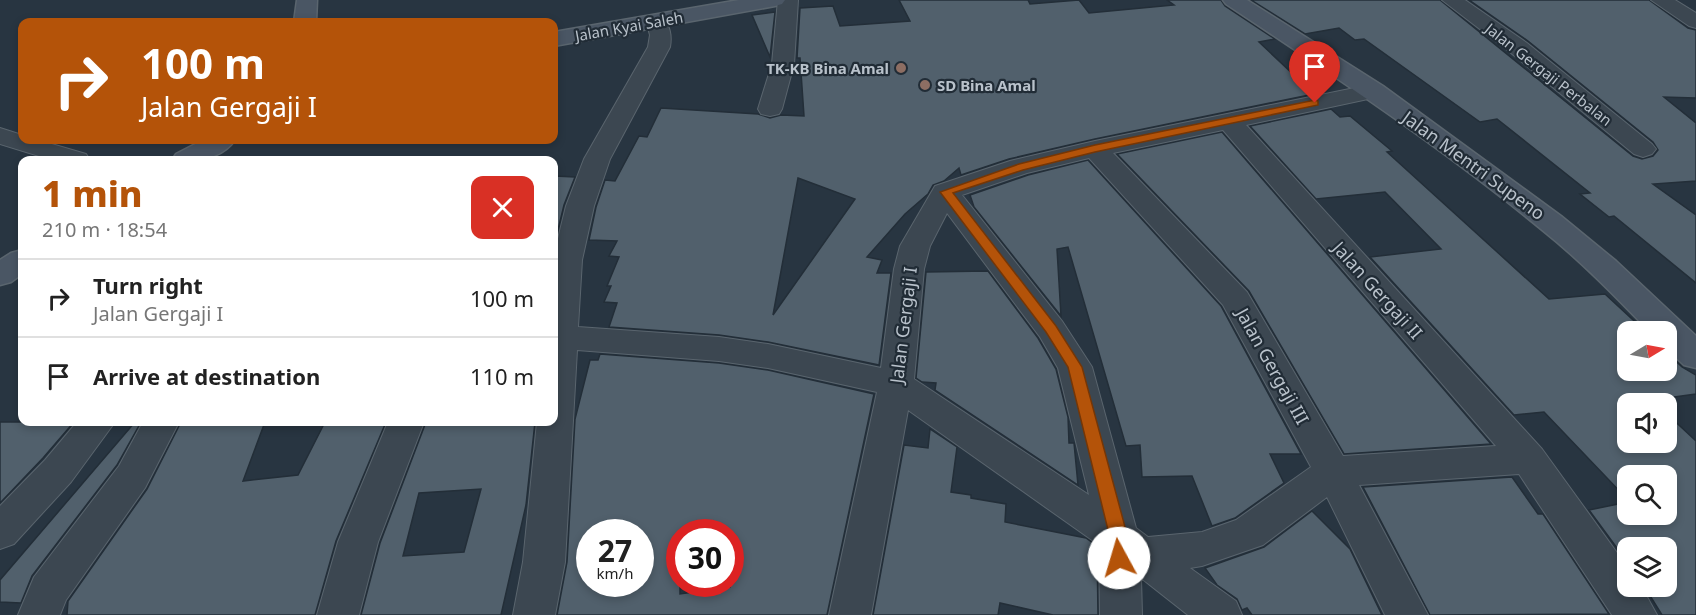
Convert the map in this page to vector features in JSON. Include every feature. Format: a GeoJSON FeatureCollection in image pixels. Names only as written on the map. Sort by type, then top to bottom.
{"type":"FeatureCollection","features":[{"type":"Feature","properties":{"kind":"main road"},"geometry":{"type":"LineString","coordinates":[[305,18],[307,0]]}},
{"type":"Feature","properties":{"kind":"main road","name":"Jalan Kyai Saleh"},"geometry":{"type":"LineString","coordinates":[[558,38],[775,0]]}},
{"type":"Feature","properties":{"kind":"main road","name":"Jalan Mentri Supeno"},"geometry":{"type":"LineString","coordinates":[[1233,0],[1374,91],[1551,222],[1605,268],[1696,356]]}},
{"type":"Feature","properties":{"kind":"main road"},"geometry":{"type":"LineString","coordinates":[[193,156],[215,144]]}},
{"type":"Feature","properties":{"kind":"main road"},"geometry":{"type":"LineString","coordinates":[[0,275],[18,264]]}},
{"type":"Feature","properties":{"kind":"street"},"geometry":{"type":"LineString","coordinates":[[770,109],[783,64],[788,0]]}},
{"type":"Feature","properties":{"kind":"street","name":"Jalan Gergaji Perbalan"},"geometry":{"type":"LineString","coordinates":[[1452,0],[1519,48],[1643,149]]}},
{"type":"Feature","properties":{"kind":"street"},"geometry":{"type":"LineString","coordinates":[[1661,0],[1696,22]]}},
{"type":"Feature","properties":{"kind":"street"},"geometry":{"type":"LineString","coordinates":[[656,21],[661,35],[659,47],[597,159],[580,206],[567,261],[558,337],[719,349],[768,356],[896,384],[1094,519],[1221,615]]}},
{"type":"Feature","properties":{"kind":"street"},"geometry":{"type":"LineString","coordinates":[[1120,615],[1130,547],[1075,367],[1051,329],[945,192],[1019,167],[1095,149],[1374,91]]}},
{"type":"Feature","properties":{"kind":"street","name":"Jalan Gergaji II"},"geometry":{"type":"LineString","coordinates":[[1227,120],[1529,459],[1636,615]]}},
{"type":"Feature","properties":{"kind":"street"},"geometry":{"type":"LineString","coordinates":[[0,136],[18,142]]}},
{"type":"Feature","properties":{"kind":"street"},"geometry":{"type":"LineString","coordinates":[[26,144],[64,156]]}},
{"type":"Feature","properties":{"kind":"street","name":"Jalan Gergaji III"},"geometry":{"type":"LineString","coordinates":[[1095,149],[1236,299],[1333,472],[1407,615]]}},
{"type":"Feature","properties":{"kind":"street","name":"Jalan Gergaji I"},"geometry":{"type":"LineString","coordinates":[[850,615],[896,384],[912,256],[915,246],[945,192]]}},
{"type":"Feature","properties":{"kind":"street"},"geometry":{"type":"LineString","coordinates":[[0,532],[58,471],[94,426]]}},
{"type":"Feature","properties":{"kind":"street"},"geometry":{"type":"LineString","coordinates":[[39,615],[49,590],[132,477],[159,426]]}},
{"type":"Feature","properties":{"kind":"street"},"geometry":{"type":"LineString","coordinates":[[338,615],[357,542],[404,426]]}},
{"type":"Feature","properties":{"kind":"street"},"geometry":{"type":"LineString","coordinates":[[534,615],[544,562],[552,426]]}},
{"type":"Feature","properties":{"kind":"street"},"geometry":{"type":"LineString","coordinates":[[1130,547],[1202,549],[1249,533],[1333,472],[1529,459]]}},
{"type":"Feature","properties":{"kind":"building"},"geometry":{"type":"Polygon","coordinates":[[[899,0],[1028,0],[1030,4],[1079,0],[1089,13],[1174,5],[1167,0],[1221,0],[1225,6],[1275,39],[1259,42],[1314,94],[1095,139],[1009,159],[961,175],[959,168],[944,181],[933,185],[928,194],[905,214],[867,257],[882,260],[877,273],[891,273],[879,365],[768,342],[719,335],[609,327],[617,303],[604,302],[611,286],[607,286],[619,257],[609,256],[617,241],[589,240],[596,207],[605,180],[615,181],[639,136],[647,137],[661,108],[758,114],[770,118],[781,115],[804,116],[800,58],[797,58],[800,8],[833,6],[840,26],[910,21],[899,0]],[[798,178],[773,315],[855,199],[798,178]]]}},
{"type":"Feature","properties":{"kind":"building"},"geometry":{"type":"Polygon","coordinates":[[[1251,0],[1440,0],[1633,156],[1642,159],[1653,156],[1658,150],[1653,142],[1528,41],[1469,0],[1649,0],[1688,28],[1696,30],[1696,98],[1664,97],[1696,123],[1696,181],[1653,184],[1696,215],[1696,283],[1614,216],[1609,217],[1580,194],[1590,193],[1497,119],[1480,122],[1364,39],[1355,40],[1339,28],[1305,34],[1251,0]]]}},
{"type":"Feature","properties":{"kind":"building"},"geometry":{"type":"Polygon","coordinates":[[[775,12],[770,57],[752,15],[775,12]]]}},
{"type":"Feature","properties":{"kind":"building"},"geometry":{"type":"Polygon","coordinates":[[[1331,109],[1340,117],[1350,116],[1392,151],[1387,152],[1549,299],[1605,294],[1634,321],[1617,321],[1617,381],[1677,381],[1677,362],[1696,375],[1696,394],[1677,397],[1677,393],[1617,393],[1617,453],[1677,453],[1677,423],[1696,441],[1696,615],[1662,615],[1651,597],[1677,597],[1677,537],[1617,537],[1617,548],[1589,510],[1617,504],[1617,525],[1677,525],[1677,465],[1617,465],[1617,488],[1544,412],[1514,415],[1370,257],[1441,249],[1385,192],[1316,199],[1250,126],[1331,109]]]}},
{"type":"Feature","properties":{"kind":"building"},"geometry":{"type":"Polygon","coordinates":[[[1222,132],[1491,444],[1344,454],[1249,291],[1117,154],[1222,132]]]}},
{"type":"Feature","properties":{"kind":"building"},"geometry":{"type":"Polygon","coordinates":[[[1088,160],[1221,306],[1301,454],[1270,454],[1284,483],[1235,518],[1212,526],[1192,476],[1142,477],[1140,445],[1126,446],[1068,247],[1057,249],[1061,316],[974,207],[970,195],[1028,175],[1088,160]]]}},
{"type":"Feature","properties":{"kind":"building"},"geometry":{"type":"Polygon","coordinates":[[[558,176],[575,177],[564,205],[558,230],[558,176]]]}},
{"type":"Feature","properties":{"kind":"building"},"geometry":{"type":"Polygon","coordinates":[[[988,271],[1038,338],[1056,369],[1068,417],[1069,443],[1074,443],[1078,485],[935,390],[936,383],[922,382],[916,378],[926,272],[988,271]]]}},
{"type":"Feature","properties":{"kind":"building"},"geometry":{"type":"Polygon","coordinates":[[[600,354],[719,363],[768,370],[874,394],[827,615],[557,615],[567,562],[575,419],[590,360],[598,360],[600,354]]]}},
{"type":"Feature","properties":{"kind":"building"},"geometry":{"type":"Polygon","coordinates":[[[0,422],[18,422],[18,426],[71,426],[43,458],[0,503],[0,422]]]}},
{"type":"Feature","properties":{"kind":"building"},"geometry":{"type":"Polygon","coordinates":[[[132,426],[139,426],[117,465],[32,576],[21,603],[0,602],[0,580],[132,426]]]}},
{"type":"Feature","properties":{"kind":"building"},"geometry":{"type":"Polygon","coordinates":[[[179,426],[264,426],[243,481],[298,475],[323,426],[384,426],[336,541],[315,615],[67,615],[68,601],[147,489],[179,426]]]}},
{"type":"Feature","properties":{"kind":"building"},"geometry":{"type":"Polygon","coordinates":[[[424,426],[535,426],[526,505],[501,615],[361,615],[380,543],[424,426]],[[481,489],[419,493],[403,556],[464,552],[481,489]]]}},
{"type":"Feature","properties":{"kind":"building"},"geometry":{"type":"Polygon","coordinates":[[[930,429],[957,447],[951,492],[1006,504],[1005,522],[1086,538],[1097,546],[1098,615],[1053,615],[1000,603],[998,615],[873,615],[904,445],[928,448],[930,429]]]}},
{"type":"Feature","properties":{"kind":"building"},"geometry":{"type":"Polygon","coordinates":[[[1512,477],[1538,514],[1543,514],[1609,614],[1430,615],[1363,487],[1512,477]]]}},
{"type":"Feature","properties":{"kind":"building"},"geometry":{"type":"Polygon","coordinates":[[[1312,511],[1350,549],[1382,615],[1252,615],[1247,608],[1242,610],[1237,599],[1217,585],[1205,568],[1264,547],[1312,511]]]}},
{"type":"Feature","properties":{"kind":"place","name":"TK-KB Bina Amal"},"geometry":{"type":"Point","coordinates":[901,68]}},
{"type":"Feature","properties":{"kind":"place","name":"SD Bina Amal"},"geometry":{"type":"Point","coordinates":[925,85]}},
{"type":"Feature","properties":{"kind":"route"},"geometry":{"type":"LineString","coordinates":[[1119,558],[1119,538],[1075,367],[1051,329],[945,192],[1019,167],[1227,120],[1315,103]]}}]}
